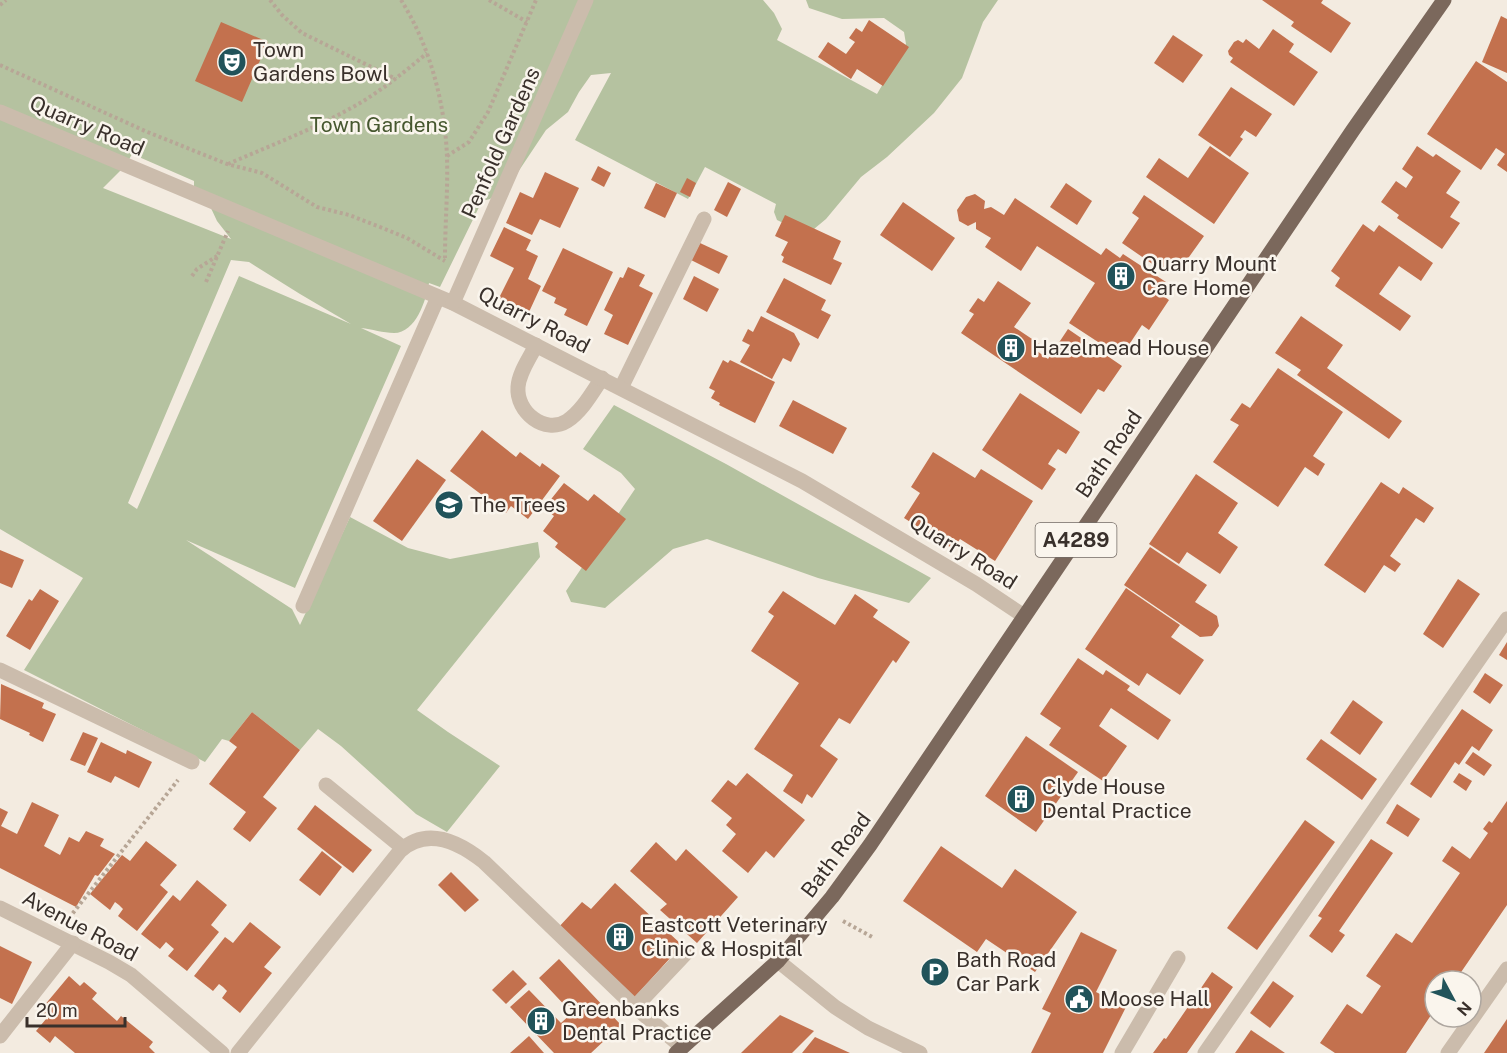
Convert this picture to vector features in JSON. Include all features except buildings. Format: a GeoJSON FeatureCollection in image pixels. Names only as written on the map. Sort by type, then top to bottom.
{"type":"FeatureCollection","features":[{"type":"Feature","properties":{"kind":"main road","name":"Bath Road"},"geometry":{"type":"LineString","coordinates":[[679,1050],[778,961],[822,909],[880,831],[1353,130],[1444,0]]}},
{"type":"Feature","properties":{"kind":"street","name":"Penfold Gardens"},"geometry":{"type":"LineString","coordinates":[[453,303],[586,0]]}},
{"type":"Feature","properties":{"kind":"street","name":"Quarry Road"},"geometry":{"type":"LineString","coordinates":[[0,112],[453,303],[802,481],[948,566],[1024,616]]}},
{"type":"Feature","properties":{"kind":"street"},"geometry":{"type":"LineString","coordinates":[[621,388],[704,219]]}},
{"type":"Feature","properties":{"kind":"street"},"geometry":{"type":"LineString","coordinates":[[303,606],[438,297]]}},
{"type":"Feature","properties":{"kind":"street"},"geometry":{"type":"LineString","coordinates":[[536,345],[520,376],[518,398],[524,410],[544,425],[556,427],[568,421],[580,410],[602,378]]}},
{"type":"Feature","properties":{"kind":"street"},"geometry":{"type":"LineString","coordinates":[[1205,1053],[1507,620]]}},
{"type":"Feature","properties":{"kind":"street"},"geometry":{"type":"LineString","coordinates":[[0,670],[192,762]]}},
{"type":"Feature","properties":{"kind":"street"},"geometry":{"type":"LineString","coordinates":[[326,784],[403,848]]}},
{"type":"Feature","properties":{"kind":"street"},"geometry":{"type":"LineString","coordinates":[[238,1053],[403,848],[413,841],[427,838],[441,838],[471,851],[679,1050]]}},
{"type":"Feature","properties":{"kind":"street","name":"Avenue Road"},"geometry":{"type":"LineString","coordinates":[[0,908],[73,943],[131,975],[222,1053]]}},
{"type":"Feature","properties":{"kind":"street"},"geometry":{"type":"LineString","coordinates":[[0,1036],[73,943]]}},
{"type":"Feature","properties":{"kind":"street"},"geometry":{"type":"LineString","coordinates":[[635,1007],[686,953]]}},
{"type":"Feature","properties":{"kind":"street"},"geometry":{"type":"LineString","coordinates":[[1122,1053],[1178,958]]}},
{"type":"Feature","properties":{"kind":"street"},"geometry":{"type":"LineString","coordinates":[[778,961],[835,1007],[868,1028],[920,1053]]}},
{"type":"Feature","properties":{"kind":"street"},"geometry":{"type":"LineString","coordinates":[[1448,1053],[1505,976]]}},
{"type":"Feature","properties":{"kind":"path"},"geometry":{"type":"LineString","coordinates":[[0,5],[6,0]]}},
{"type":"Feature","properties":{"kind":"path"},"geometry":{"type":"LineString","coordinates":[[270,0],[282,15],[302,33],[396,79]]}},
{"type":"Feature","properties":{"kind":"path"},"geometry":{"type":"LineString","coordinates":[[0,65],[145,131],[227,164],[262,174],[318,207],[349,215],[407,238],[445,261],[447,156],[444,120],[427,53],[413,19],[401,0]]}},
{"type":"Feature","properties":{"kind":"path"},"geometry":{"type":"LineString","coordinates":[[489,0],[527,22]]}},
{"type":"Feature","properties":{"kind":"path"},"geometry":{"type":"LineString","coordinates":[[447,156],[469,142],[488,112],[536,0]]}},
{"type":"Feature","properties":{"kind":"path"},"geometry":{"type":"LineString","coordinates":[[227,164],[328,120],[396,79],[427,53]]}},
{"type":"Feature","properties":{"kind":"path"},"geometry":{"type":"LineString","coordinates":[[206,282],[236,212]]}},
{"type":"Feature","properties":{"kind":"path"},"geometry":{"type":"LineString","coordinates":[[192,276],[197,268],[217,256]]}},
{"type":"Feature","properties":{"kind":"path"},"geometry":{"type":"LineString","coordinates":[[56,935],[192,762]]}},
{"type":"Feature","properties":{"kind":"path"},"geometry":{"type":"LineString","coordinates":[[822,909],[874,938]]}},
{"type":"Feature","properties":{"kind":"green space","name":"Town Gardens"},"geometry":{"type":"Polygon","coordinates":[[[0,0],[763,0],[774,13],[782,29],[777,40],[877,94],[906,44],[904,32],[884,18],[842,19],[809,8],[806,0],[998,0],[983,22],[962,78],[934,113],[887,157],[861,177],[826,219],[814,229],[798,230],[777,220],[774,212],[776,204],[705,167],[688,199],[575,140],[611,73],[591,75],[568,112],[546,130],[514,178],[490,199],[482,201],[440,287],[429,283],[414,322],[402,332],[394,333],[361,328],[401,346],[295,588],[186,540],[292,609],[300,625],[350,517],[408,548],[450,559],[538,542],[540,557],[417,710],[500,766],[447,832],[416,814],[341,746],[318,729],[300,750],[252,712],[229,741],[222,739],[205,762],[24,670],[83,578],[0,529],[0,0]],[[132,154],[126,165],[103,188],[231,239],[217,221],[210,206],[194,188],[194,181],[132,154]],[[231,260],[128,503],[137,509],[239,276],[351,324],[249,262],[231,260]]]}},
{"type":"Feature","properties":{"kind":"green space"},"geometry":{"type":"Polygon","coordinates":[[[614,405],[726,464],[931,578],[909,603],[818,578],[707,539],[673,549],[605,608],[571,602],[566,591],[635,489],[621,473],[583,449],[614,405]]]}},
{"type":"Feature","properties":{"kind":"place","name":"Town Gardens Bowl"},"geometry":{"type":"Point","coordinates":[232,62]}},
{"type":"Feature","properties":{"kind":"place","name":"Quarry Mount Care Home"},"geometry":{"type":"Point","coordinates":[1121,276]}},
{"type":"Feature","properties":{"kind":"place","name":"Hazelmead House"},"geometry":{"type":"Point","coordinates":[1011,348]}},
{"type":"Feature","properties":{"kind":"place","name":"The Trees"},"geometry":{"type":"Point","coordinates":[449,505]}},
{"type":"Feature","properties":{"kind":"place","name":"Clyde House Dental Practice"},"geometry":{"type":"Point","coordinates":[1021,799]}},
{"type":"Feature","properties":{"kind":"place","name":"Eastcott Veterinary Clinic & Hospital"},"geometry":{"type":"Point","coordinates":[620,937]}},
{"type":"Feature","properties":{"kind":"place","name":"Bath Road Car Park"},"geometry":{"type":"Point","coordinates":[935,972]}},
{"type":"Feature","properties":{"kind":"place","name":"Moose Hall"},"geometry":{"type":"Point","coordinates":[1079,999]}},
{"type":"Feature","properties":{"kind":"place","name":"Greenbanks Dental Practice"},"geometry":{"type":"Point","coordinates":[541,1021]}}]}
